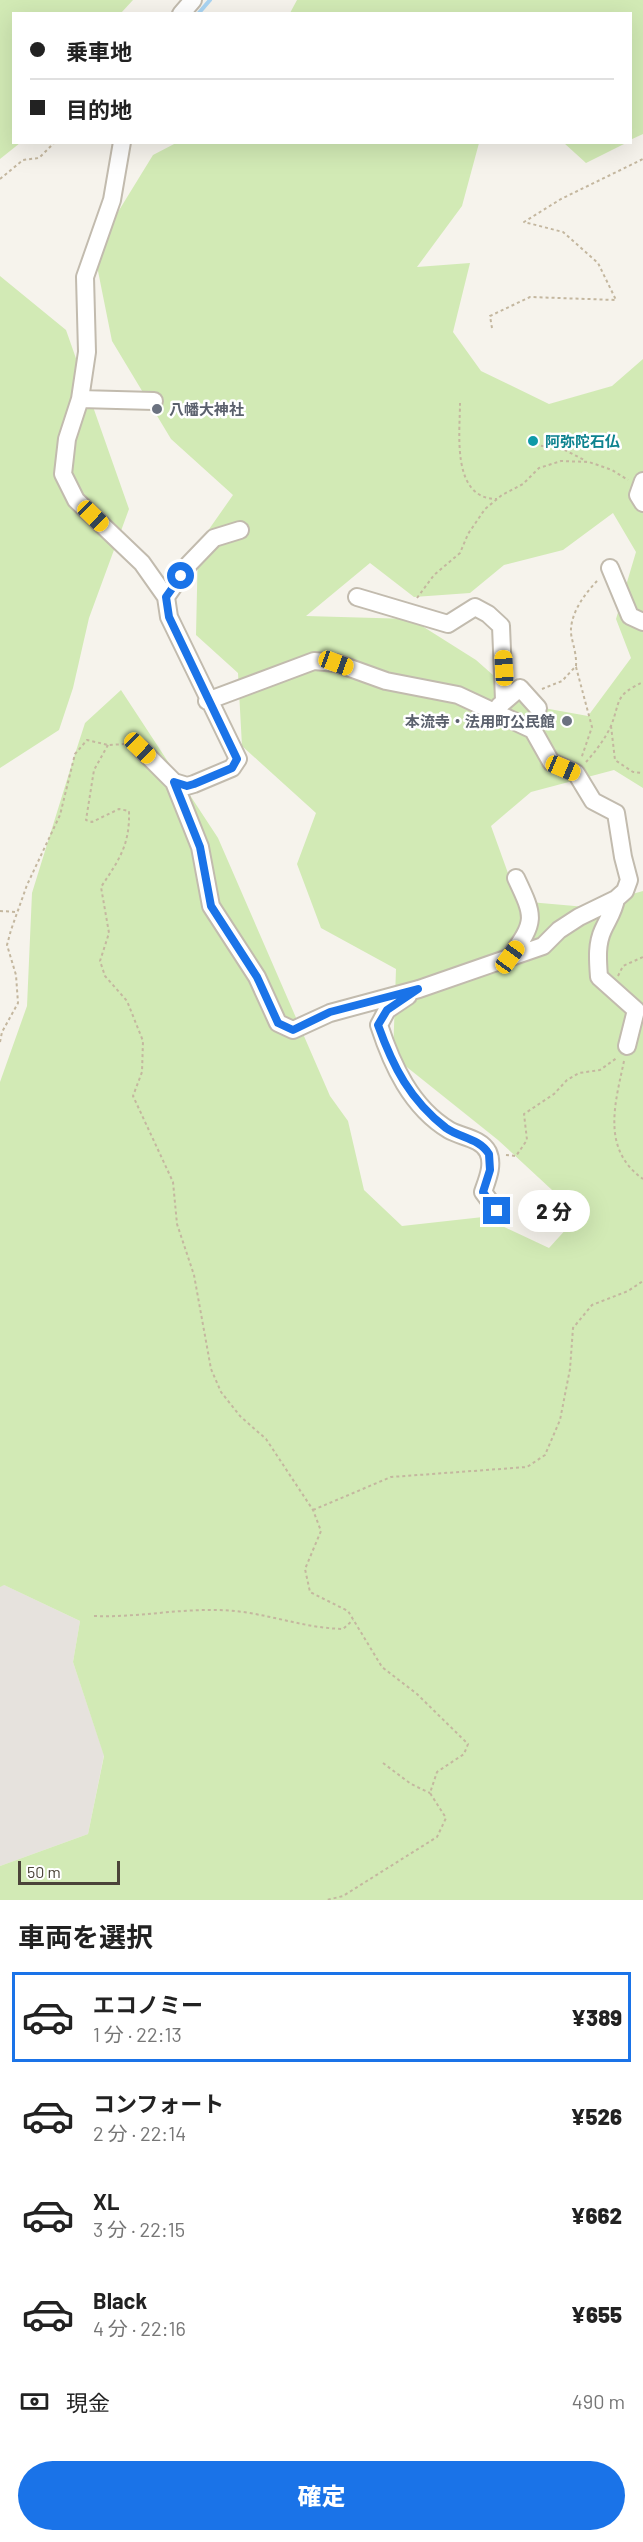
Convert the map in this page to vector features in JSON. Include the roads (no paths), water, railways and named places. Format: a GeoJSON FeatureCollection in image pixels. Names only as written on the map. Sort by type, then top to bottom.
{"type":"FeatureCollection","features":[{"type":"Feature","properties":{"kind":"street"},"geometry":{"type":"LineString","coordinates":[[182,12],[193,0]]}},
{"type":"Feature","properties":{"kind":"street"},"geometry":{"type":"LineString","coordinates":[[122,144],[112,200],[85,277],[88,330],[80,399],[67,439],[63,474],[76,500],[142,563],[166,597],[169,617],[207,701],[229,738],[237,759],[232,768],[194,784],[187,786],[174,782]]}},
{"type":"Feature","properties":{"kind":"street"},"geometry":{"type":"LineString","coordinates":[[80,399],[154,401]]}},
{"type":"Feature","properties":{"kind":"street"},"geometry":{"type":"LineString","coordinates":[[166,597],[189,564],[214,538],[240,530]]}},
{"type":"Feature","properties":{"kind":"street"},"geometry":{"type":"LineString","coordinates":[[610,568],[630,616],[643,622]]}},
{"type":"Feature","properties":{"kind":"street"},"geometry":{"type":"LineString","coordinates":[[357,597],[448,624],[475,607],[488,614],[501,626],[499,705]]}},
{"type":"Feature","properties":{"kind":"street"},"geometry":{"type":"LineString","coordinates":[[140,748],[174,782],[200,847],[211,906],[257,977],[278,1023],[293,1030],[330,1012],[418,989],[543,946],[559,930],[579,917],[616,899],[625,891],[629,880],[616,813],[593,801],[576,773],[551,762],[533,730],[499,705],[386,681],[336,663],[314,661],[207,701]]}},
{"type":"Feature","properties":{"kind":"street"},"geometry":{"type":"LineString","coordinates":[[499,705],[520,688],[538,708]]}},
{"type":"Feature","properties":{"kind":"street"},"geometry":{"type":"LineString","coordinates":[[510,957],[528,932],[531,910],[516,878]]}},
{"type":"Feature","properties":{"kind":"street"},"geometry":{"type":"LineString","coordinates":[[616,899],[614,911],[602,932],[598,954],[599,977],[636,1010],[627,1046]]}},
{"type":"Feature","properties":{"kind":"street"},"geometry":{"type":"LineString","coordinates":[[418,989],[387,1010],[378,1025],[391,1060],[404,1084],[422,1107],[449,1130],[471,1138],[489,1154],[490,1170],[483,1192],[497,1211]]}},
{"type":"Feature","properties":{"kind":"waterway"},"geometry":{"type":"LineString","coordinates":[[200,12],[210,0]]}},
{"type":"Feature","properties":{"kind":"place","name":"八幡大神社"},"geometry":{"type":"Point","coordinates":[157,409]}},
{"type":"Feature","properties":{"kind":"place","name":"阿弥陀石仏"},"geometry":{"type":"Point","coordinates":[533,441]}},
{"type":"Feature","properties":{"kind":"place","name":"本流寺・法用町公民館"},"geometry":{"type":"Point","coordinates":[567,721]}}]}
